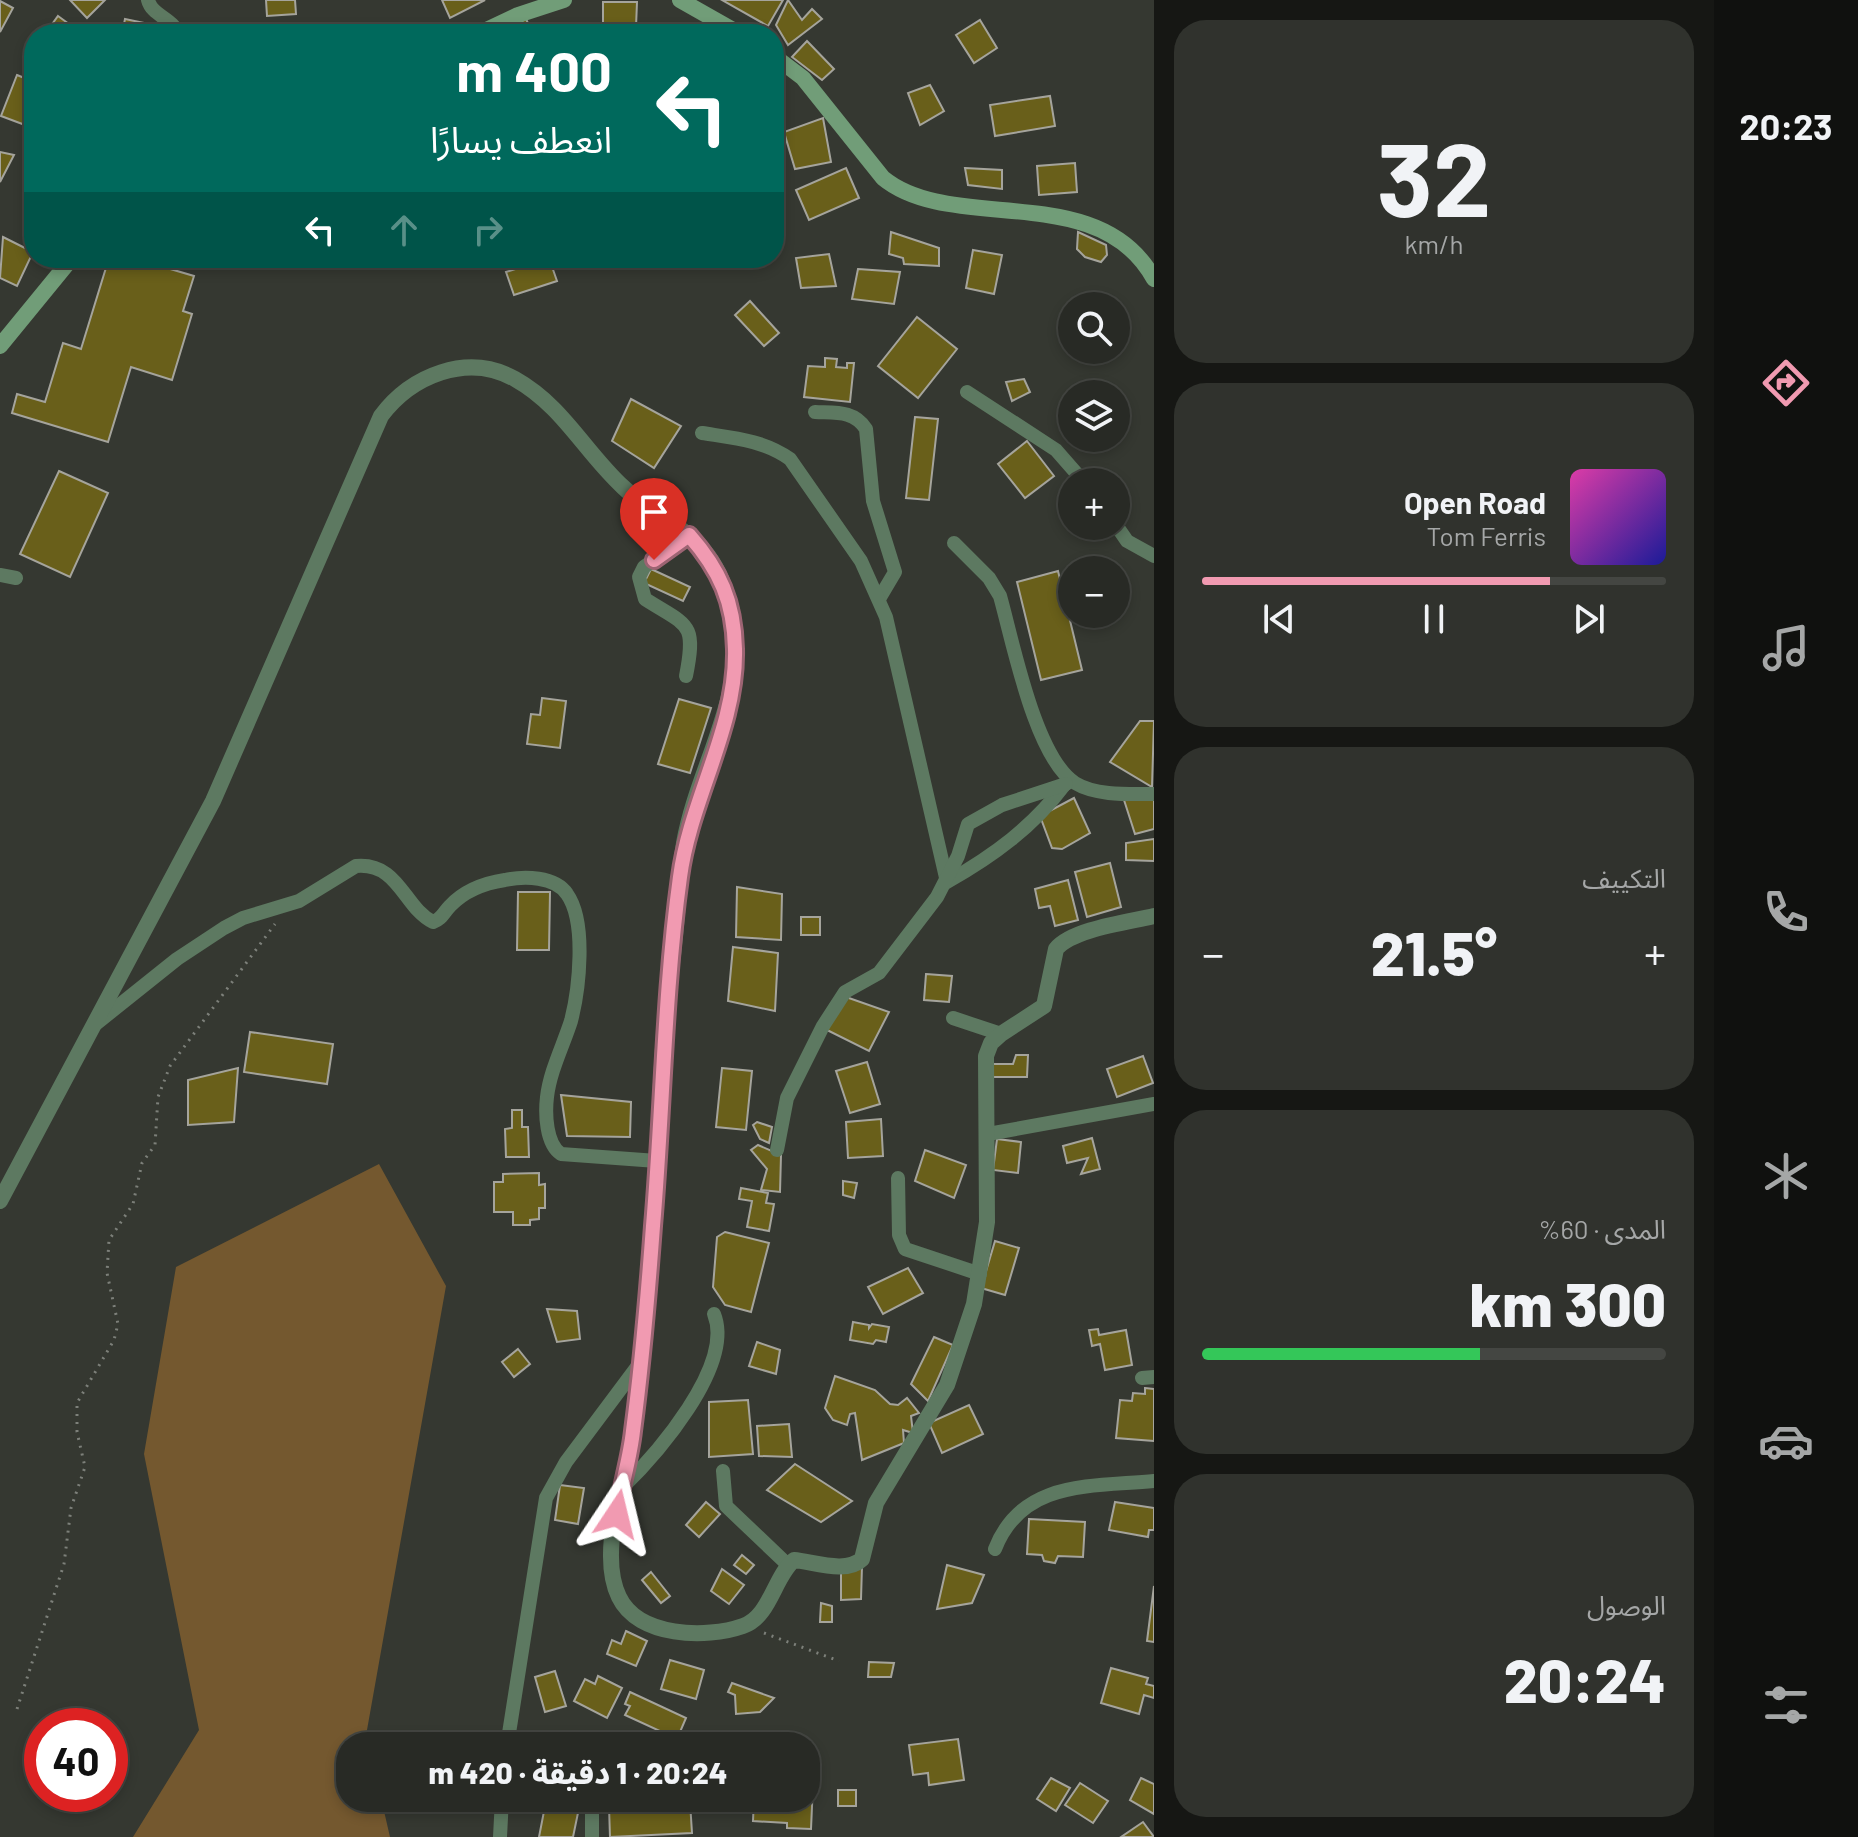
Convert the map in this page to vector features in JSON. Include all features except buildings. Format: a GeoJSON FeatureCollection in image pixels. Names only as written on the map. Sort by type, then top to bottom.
{"type":"FeatureCollection","features":[{"type":"Feature","properties":{"kind":"main road"},"geometry":{"type":"LineString","coordinates":[[499,24],[564,0]]}},
{"type":"Feature","properties":{"kind":"main road"},"geometry":{"type":"LineString","coordinates":[[680,0],[722,24]]}},
{"type":"Feature","properties":{"kind":"main road"},"geometry":{"type":"LineString","coordinates":[[784,64],[803,78],[883,178],[899,191],[917,199],[1012,208],[1080,223],[1104,232],[1134,253],[1154,279]]}},
{"type":"Feature","properties":{"kind":"main road"},"geometry":{"type":"LineString","coordinates":[[0,346],[64,268]]}},
{"type":"Feature","properties":{"kind":"street"},"geometry":{"type":"LineString","coordinates":[[148,0],[151,8],[172,24]]}},
{"type":"Feature","properties":{"kind":"street"},"geometry":{"type":"LineString","coordinates":[[0,1201],[213,801],[311,581],[350,481],[381,416],[397,395],[423,377],[456,369],[510,376],[543,396],[624,489],[689,535],[709,557],[725,584],[733,616],[735,652],[732,692],[685,837],[665,1018],[640,1363],[633,1433],[613,1539],[614,1579],[619,1597],[630,1614],[648,1625],[678,1631],[705,1632],[746,1626],[771,1597],[788,1565],[794,1560],[846,1567],[856,1565],[862,1559],[876,1503],[947,1385],[974,1304],[987,1222],[986,1056],[991,1043],[1044,1006],[1056,949],[1061,943],[1074,936],[1154,916]]}},
{"type":"Feature","properties":{"kind":"street"},"geometry":{"type":"LineString","coordinates":[[967,392],[1056,450],[1072,468]]}},
{"type":"Feature","properties":{"kind":"street"},"geometry":{"type":"LineString","coordinates":[[815,412],[849,414],[860,419],[866,429],[873,501],[895,572],[879,599]]}},
{"type":"Feature","properties":{"kind":"street"},"geometry":{"type":"LineString","coordinates":[[702,433],[751,440],[773,447],[790,459],[861,561],[879,599],[892,639],[947,882]]}},
{"type":"Feature","properties":{"kind":"street"},"geometry":{"type":"LineString","coordinates":[[686,676],[692,648],[689,628],[682,620],[645,599],[639,577],[644,567],[689,535]]}},
{"type":"Feature","properties":{"kind":"street"},"geometry":{"type":"LineString","coordinates":[[1126,540],[1154,556]]}},
{"type":"Feature","properties":{"kind":"street"},"geometry":{"type":"LineString","coordinates":[[954,543],[989,578],[1000,596],[1035,721],[1070,783]]}},
{"type":"Feature","properties":{"kind":"street"},"geometry":{"type":"LineString","coordinates":[[0,575],[16,578]]}},
{"type":"Feature","properties":{"kind":"street"},"geometry":{"type":"LineString","coordinates":[[947,882],[1016,837],[1070,783]]}},
{"type":"Feature","properties":{"kind":"street"},"geometry":{"type":"LineString","coordinates":[[777,1150],[787,1098],[845,992],[879,973],[947,882],[968,824],[1002,805],[1070,783],[1100,791],[1154,794]]}},
{"type":"Feature","properties":{"kind":"street"},"geometry":{"type":"LineString","coordinates":[[91,1027],[177,959],[224,928],[243,918],[289,905],[348,868],[364,865],[396,881],[433,922],[468,892],[480,887],[507,879],[542,879],[557,884],[567,894],[573,909],[580,963],[570,1022],[547,1098],[549,1141],[561,1154],[657,1161]]}},
{"type":"Feature","properties":{"kind":"street"},"geometry":{"type":"LineString","coordinates":[[953,1018],[1001,1034]]}},
{"type":"Feature","properties":{"kind":"street"},"geometry":{"type":"LineString","coordinates":[[988,1134],[1154,1104]]}},
{"type":"Feature","properties":{"kind":"street"},"geometry":{"type":"LineString","coordinates":[[898,1178],[899,1235],[905,1249],[980,1274]]}},
{"type":"Feature","properties":{"kind":"street"},"geometry":{"type":"LineString","coordinates":[[621,1489],[658,1453],[703,1383],[715,1347],[714,1314]]}},
{"type":"Feature","properties":{"kind":"street"},"geometry":{"type":"LineString","coordinates":[[509,1732],[546,1498],[566,1462],[640,1363]]}},
{"type":"Feature","properties":{"kind":"street"},"geometry":{"type":"LineString","coordinates":[[723,1471],[726,1506],[788,1565]]}},
{"type":"Feature","properties":{"kind":"street"},"geometry":{"type":"LineString","coordinates":[[995,1549],[1005,1525],[1016,1512],[1046,1496],[1074,1488],[1154,1481]]}},
{"type":"Feature","properties":{"kind":"street"},"geometry":{"type":"LineString","coordinates":[[500,1837],[501,1812]]}},
{"type":"Feature","properties":{"kind":"street"},"geometry":{"type":"LineString","coordinates":[[592,1812],[592,1837]]}},
{"type":"Feature","properties":{"kind":"path"},"geometry":{"type":"LineString","coordinates":[[17,1709],[64,1564],[71,1508],[85,1467],[77,1432],[77,1403],[114,1340],[118,1324],[105,1255],[109,1240],[138,1193],[142,1163],[155,1145],[162,1081],[289,905]]}},
{"type":"Feature","properties":{"kind":"path"},"geometry":{"type":"LineString","coordinates":[[746,1626],[839,1661]]}},
{"type":"Feature","properties":{"kind":"shaded area"},"geometry":{"type":"Polygon","coordinates":[[[379,1164],[446,1286],[367,1732],[336,1732],[336,1812],[384,1812],[390,1837],[133,1837],[199,1730],[144,1454],[176,1267],[379,1164]]]}},
{"type":"Feature","properties":{"kind":"route"},"geometry":{"type":"LineString","coordinates":[[617,1514],[633,1433],[654,1225],[665,1018],[685,837],[732,692],[735,652],[733,616],[725,584],[709,557],[689,535],[654,560]]}}]}
